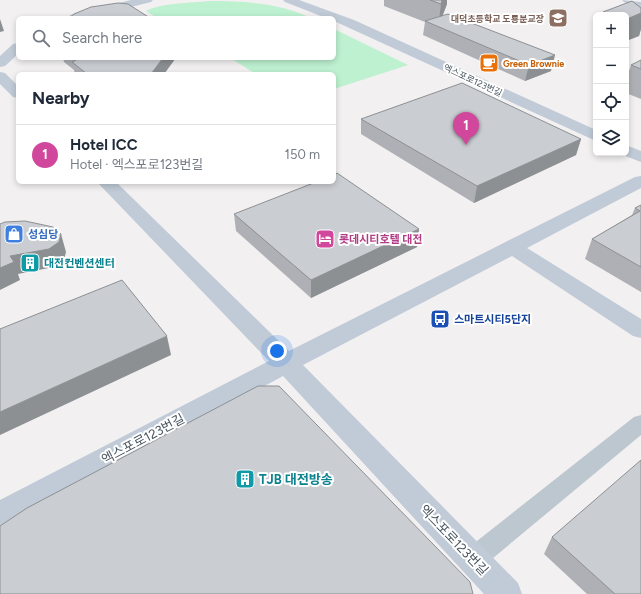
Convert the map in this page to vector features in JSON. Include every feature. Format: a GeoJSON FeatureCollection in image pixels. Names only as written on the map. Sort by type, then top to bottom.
{"type":"FeatureCollection","features":[{"type":"Feature","properties":{"kind":"street"},"geometry":{"type":"LineString","coordinates":[[81,16],[148,0]]}},
{"type":"Feature","properties":{"kind":"street"},"geometry":{"type":"LineString","coordinates":[[291,1],[305,3],[320,0],[350,23]]}},
{"type":"Feature","properties":{"kind":"street"},"geometry":{"type":"LineString","coordinates":[[628,0],[641,6]]}},
{"type":"Feature","properties":{"kind":"street"},"geometry":{"type":"LineString","coordinates":[[291,1],[331,16]]}},
{"type":"Feature","properties":{"kind":"street"},"geometry":{"type":"LineString","coordinates":[[336,18],[350,23]]}},
{"type":"Feature","properties":{"kind":"street","name":"엑스포로123번길"},"geometry":{"type":"LineString","coordinates":[[350,23],[593,135]]}},
{"type":"Feature","properties":{"kind":"street"},"geometry":{"type":"LineString","coordinates":[[0,63],[16,48]]}},
{"type":"Feature","properties":{"kind":"street"},"geometry":{"type":"LineString","coordinates":[[0,76],[16,92]]}},
{"type":"Feature","properties":{"kind":"street"},"geometry":{"type":"LineString","coordinates":[[629,151],[641,157]]}},
{"type":"Feature","properties":{"kind":"street","name":"엑스포로123번길"},"geometry":{"type":"LineString","coordinates":[[0,515],[286,363],[641,181]]}},
{"type":"Feature","properties":{"kind":"street","name":"엑스포로123번길"},"geometry":{"type":"LineString","coordinates":[[108,184],[286,363],[506,594]]}},
{"type":"Feature","properties":{"kind":"street"},"geometry":{"type":"LineString","coordinates":[[512,247],[641,330]]}},
{"type":"Feature","properties":{"kind":"street"},"geometry":{"type":"LineString","coordinates":[[472,560],[641,423]]}},
{"type":"Feature","properties":{"kind":"green space"},"geometry":{"type":"Polygon","coordinates":[[[210,1],[236,2],[274,6],[306,16],[154,16],[146,11],[152,8],[210,1]]]}},
{"type":"Feature","properties":{"kind":"green space"},"geometry":{"type":"Polygon","coordinates":[[[336,30],[408,65],[336,88],[336,72],[253,72],[234,60],[336,60],[336,30]]]}},
{"type":"Feature","properties":{"kind":"building"},"geometry":{"type":"Polygon","coordinates":[[[430,0],[442,0],[441,4],[430,0]]]}},
{"type":"Feature","properties":{"kind":"building"},"geometry":{"type":"Polygon","coordinates":[[[632,1],[641,8],[641,13],[629,18],[629,12],[603,12],[632,1]]]}},
{"type":"Feature","properties":{"kind":"building"},"geometry":{"type":"Polygon","coordinates":[[[118,3],[128,4],[147,16],[72,16],[91,7],[118,3]]]}},
{"type":"Feature","properties":{"kind":"building"},"geometry":{"type":"Polygon","coordinates":[[[448,14],[555,55],[529,65],[425,21],[448,14]]]}},
{"type":"Feature","properties":{"kind":"building"},"geometry":{"type":"Polygon","coordinates":[[[76,60],[162,60],[152,72],[84,72],[72,62],[76,60]]]}},
{"type":"Feature","properties":{"kind":"building"},"geometry":{"type":"Polygon","coordinates":[[[641,60],[641,69],[631,65],[641,60]]]}},
{"type":"Feature","properties":{"kind":"building"},"geometry":{"type":"Polygon","coordinates":[[[462,83],[581,139],[477,186],[361,119],[462,83]]]}},
{"type":"Feature","properties":{"kind":"building","name":"롯데시티호텔 대전"},"geometry":{"type":"Polygon","coordinates":[[[336,174],[419,229],[311,280],[234,214],[311,184],[336,184],[336,174]]]}},
{"type":"Feature","properties":{"kind":"building"},"geometry":{"type":"Polygon","coordinates":[[[641,205],[641,267],[592,239],[640,211],[635,208],[641,205]]]}},
{"type":"Feature","properties":{"kind":"building"},"geometry":{"type":"Polygon","coordinates":[[[25,221],[53,227],[61,234],[59,242],[49,249],[10,256],[14,262],[0,268],[0,224],[5,222],[25,221]]]}},
{"type":"Feature","properties":{"kind":"building"},"geometry":{"type":"Polygon","coordinates":[[[122,280],[167,336],[0,412],[0,329],[122,280]]]}},
{"type":"Feature","properties":{"kind":"building","name":"TJB 대전방송"},"geometry":{"type":"Polygon","coordinates":[[[258,386],[279,386],[470,582],[473,594],[0,594],[0,526],[27,508],[258,386]]]}},
{"type":"Feature","properties":{"kind":"building"},"geometry":{"type":"Polygon","coordinates":[[[641,460],[641,594],[615,594],[552,537],[641,460]]]}},
{"type":"Feature","properties":{"kind":"place","name":"대덕초등학교 도룡분교장"},"geometry":{"type":"Point","coordinates":[558,18]}},
{"type":"Feature","properties":{"kind":"place","name":"Green Brownie"},"geometry":{"type":"Point","coordinates":[489,63]}},
{"type":"Feature","properties":{"kind":"place","name":"Hotel ICC"},"geometry":{"type":"Point","coordinates":[466,145]}},
{"type":"Feature","properties":{"kind":"place","name":"성심당"},"geometry":{"type":"Point","coordinates":[14,234]}},
{"type":"Feature","properties":{"kind":"place","name":"롯데시티호텔 대전"},"geometry":{"type":"Point","coordinates":[325,239]}},
{"type":"Feature","properties":{"kind":"place","name":"대전컨벤션센터"},"geometry":{"type":"Point","coordinates":[30,263]}},
{"type":"Feature","properties":{"kind":"place","name":"스마트시티5단지"},"geometry":{"type":"Point","coordinates":[440,319]}},
{"type":"Feature","properties":{"kind":"place","name":"TJB 대전방송"},"geometry":{"type":"Point","coordinates":[245,479]}}]}
